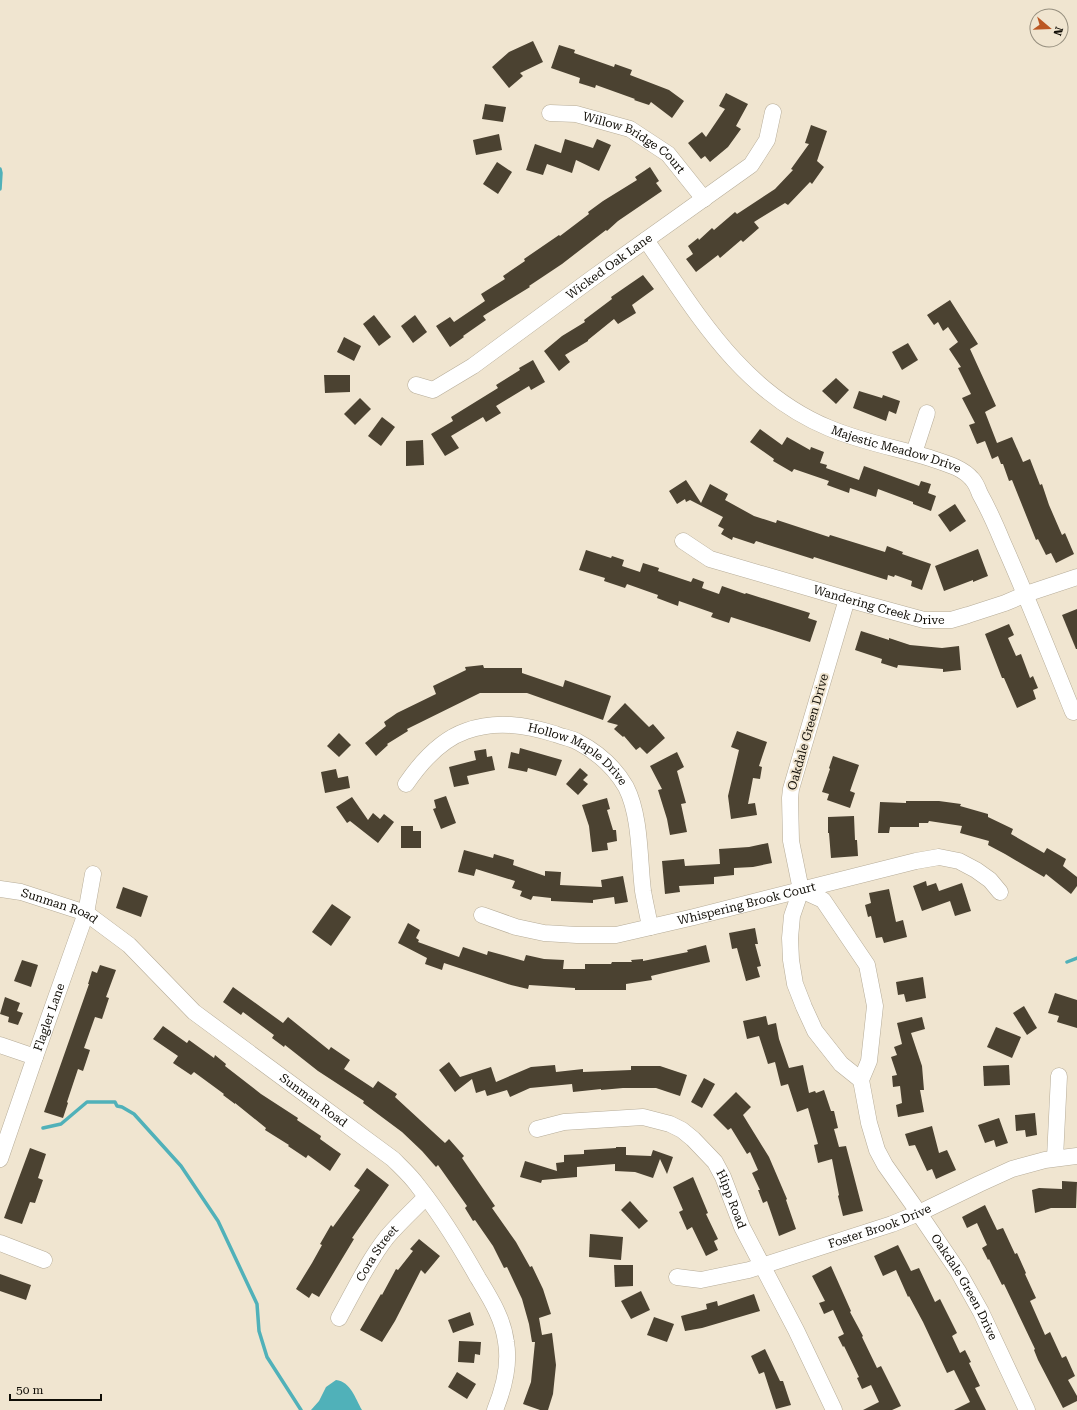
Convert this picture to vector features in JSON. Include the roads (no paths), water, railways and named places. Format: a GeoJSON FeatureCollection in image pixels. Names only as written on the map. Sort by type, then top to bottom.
{"type":"FeatureCollection","features":[{"type":"Feature","properties":{"kind":"street","name":"Wicked Oak Lane"},"geometry":{"type":"LineString","coordinates":[[416,385],[433,390],[473,366],[594,277],[751,165],[766,140],[773,112]]}},
{"type":"Feature","properties":{"kind":"street","name":"Willow Bridge Court"},"geometry":{"type":"LineString","coordinates":[[550,113],[576,114],[630,129],[668,154],[704,198]]}},
{"type":"Feature","properties":{"kind":"street","name":"Majestic Meadow Drive"},"geometry":{"type":"LineString","coordinates":[[646,240],[710,333],[746,373],[776,399],[802,415],[830,428],[855,437],[914,453],[954,466],[972,479],[990,512],[1026,594],[1073,712]]}},
{"type":"Feature","properties":{"kind":"street"},"geometry":{"type":"LineString","coordinates":[[914,453],[928,413]]}},
{"type":"Feature","properties":{"kind":"street","name":"Wandering Creek Drive"},"geometry":{"type":"LineString","coordinates":[[683,541],[710,559],[846,599],[910,616],[936,620],[951,620],[968,616],[1077,577]]}},
{"type":"Feature","properties":{"kind":"street","name":"Oakdale Green Drive"},"geometry":{"type":"LineString","coordinates":[[801,890],[791,841],[791,789],[846,599]]}},
{"type":"Feature","properties":{"kind":"street","name":"Hollow Maple Drive"},"geometry":{"type":"LineString","coordinates":[[406,784],[429,755],[446,742],[465,731],[484,726],[505,724],[525,726],[577,741],[604,760],[615,772],[626,788],[633,806],[637,830],[643,892],[650,927]]}},
{"type":"Feature","properties":{"kind":"street","name":"Whispering Brook Court"},"geometry":{"type":"LineString","coordinates":[[482,915],[516,927],[544,933],[577,936],[616,935],[916,861],[939,858],[959,861],[976,870],[990,880],[1000,892]]}},
{"type":"Feature","properties":{"kind":"street","name":"Flagler Lane"},"geometry":{"type":"LineString","coordinates":[[0,1159],[86,913],[93,874]]}},
{"type":"Feature","properties":{"kind":"street","name":"Sunman Road"},"geometry":{"type":"LineString","coordinates":[[0,889],[21,892],[86,913],[129,945],[194,1012],[393,1159],[418,1184],[454,1236],[502,1323],[506,1342],[506,1377],[495,1410]]}},
{"type":"Feature","properties":{"kind":"street"},"geometry":{"type":"LineString","coordinates":[[801,890],[822,900],[867,964],[875,1006],[869,1062],[861,1080],[841,1064],[814,1031],[795,984],[791,960],[790,938],[792,916],[801,890]]}},
{"type":"Feature","properties":{"kind":"street"},"geometry":{"type":"LineString","coordinates":[[0,1045],[35,1057]]}},
{"type":"Feature","properties":{"kind":"street"},"geometry":{"type":"LineString","coordinates":[[1055,1158],[1059,1076]]}},
{"type":"Feature","properties":{"kind":"street","name":"Oakdale Green Drive"},"geometry":{"type":"LineString","coordinates":[[861,1080],[869,1123],[877,1150],[885,1165],[958,1271],[981,1312],[1027,1410]]}},
{"type":"Feature","properties":{"kind":"street","name":"Hipp Road"},"geometry":{"type":"LineString","coordinates":[[536,1129],[564,1122],[642,1117],[670,1124],[682,1130],[694,1139],[715,1162],[723,1177],[742,1227],[763,1265],[834,1410]]}},
{"type":"Feature","properties":{"kind":"street","name":"Foster Brook Drive"},"geometry":{"type":"LineString","coordinates":[[677,1277],[701,1280],[749,1270],[859,1236],[919,1214],[1012,1169],[1055,1158],[1077,1156]]}},
{"type":"Feature","properties":{"kind":"street","name":"Cora Street"},"geometry":{"type":"LineString","coordinates":[[339,1318],[370,1262],[386,1239],[402,1220],[426,1197]]}},
{"type":"Feature","properties":{"kind":"street"},"geometry":{"type":"LineString","coordinates":[[0,1243],[44,1260]]}},
{"type":"Feature","properties":{"kind":"water"},"geometry":{"type":"Polygon","coordinates":[[[336,1380],[341,1381],[349,1387],[362,1410],[311,1410],[319,1401],[326,1387],[336,1380]]]}},
{"type":"Feature","properties":{"kind":"waterway"},"geometry":{"type":"LineString","coordinates":[[0,169],[0,189]]}},
{"type":"Feature","properties":{"kind":"waterway"},"geometry":{"type":"LineString","coordinates":[[1067,962],[1077,958]]}},
{"type":"Feature","properties":{"kind":"waterway"},"geometry":{"type":"LineString","coordinates":[[43,1128],[61,1124],[87,1102],[115,1102],[117,1106],[122,1107],[134,1114],[181,1166],[218,1221],[257,1304],[259,1331],[267,1357],[301,1410]]}}]}
